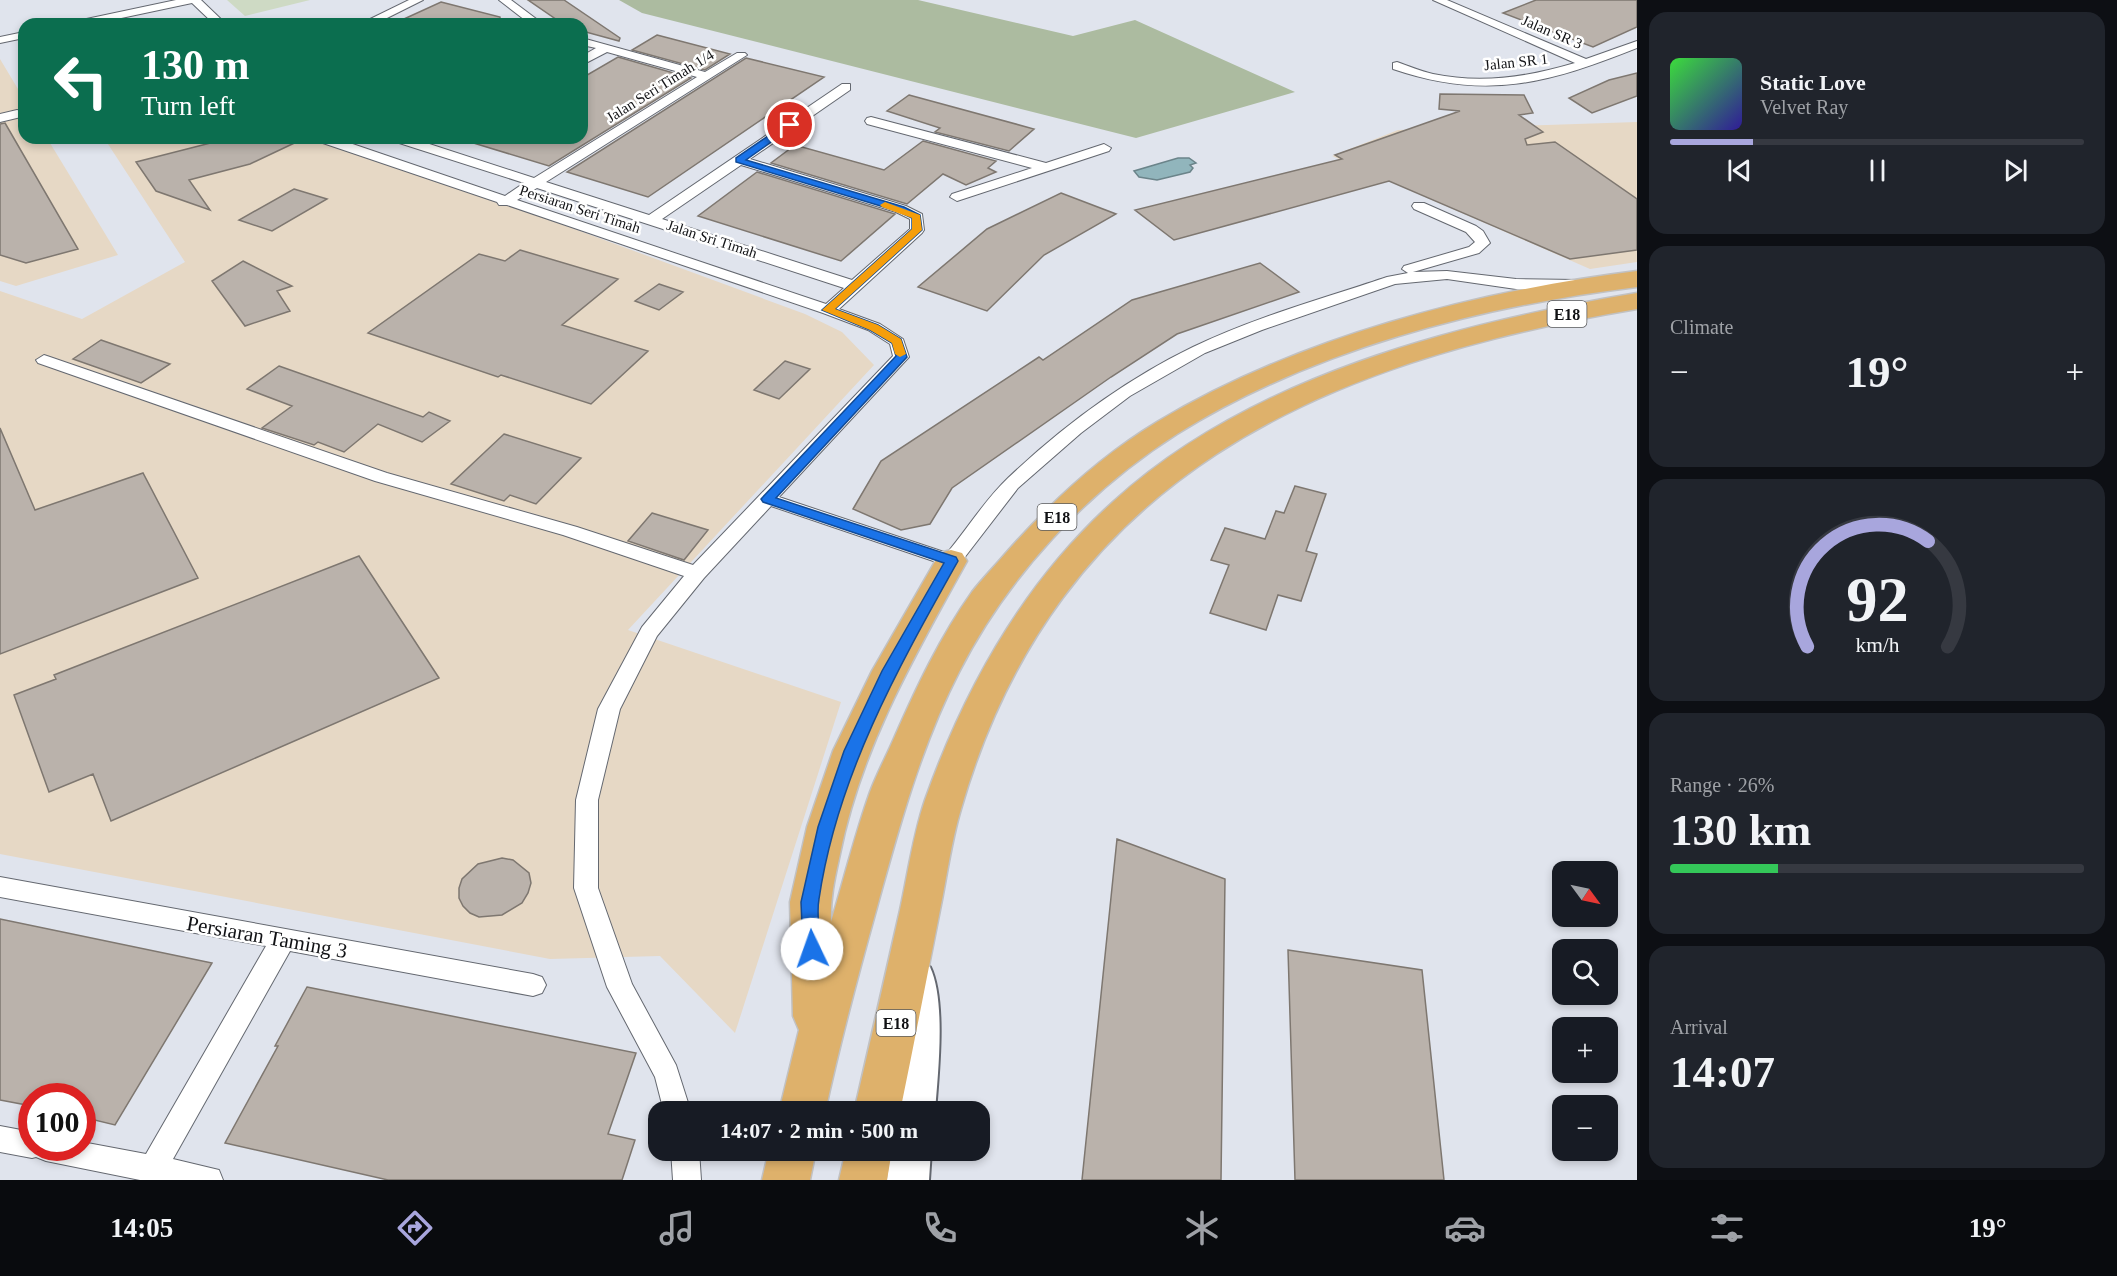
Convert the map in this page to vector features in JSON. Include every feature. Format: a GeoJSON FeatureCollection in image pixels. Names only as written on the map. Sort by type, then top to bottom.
{"type":"FeatureCollection","features":[{"type":"Feature","properties":{"kind":"highway","name":"E18"},"geometry":{"type":"LineString","coordinates":[[804,1101],[817,1045],[889,792],[941,672],[984,600],[1048,525],[1100,477],[1166,429],[1220,399],[1286,368],[1359,341],[1471,309],[1588,285],[1637,279]]}},
{"type":"Feature","properties":{"kind":"highway","name":"E18"},"geometry":{"type":"LineString","coordinates":[[879,1101],[944,801],[992,684],[1032,616],[1089,546],[1137,497],[1203,448],[1314,387],[1385,361],[1497,329],[1637,301]]}},
{"type":"Feature","properties":{"kind":"highway"},"geometry":{"type":"LineString","coordinates":[[817,1045],[810,902],[826,827],[851,751],[880,691],[951,561]]}},
{"type":"Feature","properties":{"kind":"highway"},"geometry":{"type":"LineString","coordinates":[[786,1180],[790,1161]]}},
{"type":"Feature","properties":{"kind":"highway"},"geometry":{"type":"LineString","coordinates":[[863,1180],[867,1161]]}},
{"type":"Feature","properties":{"kind":"main road"},"geometry":{"type":"LineString","coordinates":[[915,934],[921,1044],[916,1101]]}},
{"type":"Feature","properties":{"kind":"main road"},"geometry":{"type":"LineString","coordinates":[[908,1180],[910,1161]]}},
{"type":"Feature","properties":{"kind":"street"},"geometry":{"type":"LineString","coordinates":[[106,18],[194,0],[214,18]]}},
{"type":"Feature","properties":{"kind":"street"},"geometry":{"type":"LineString","coordinates":[[379,18],[418,0]]}},
{"type":"Feature","properties":{"kind":"street"},"geometry":{"type":"LineString","coordinates":[[504,0],[529,18]]}},
{"type":"Feature","properties":{"kind":"street"},"geometry":{"type":"LineString","coordinates":[[1442,2],[1458,0]]}},
{"type":"Feature","properties":{"kind":"street","name":"Jalan SR 3"},"geometry":{"type":"LineString","coordinates":[[1442,2],[1588,64]]}},
{"type":"Feature","properties":{"kind":"street"},"geometry":{"type":"LineString","coordinates":[[522,18],[526,16]]}},
{"type":"Feature","properties":{"kind":"street"},"geometry":{"type":"LineString","coordinates":[[0,40],[18,36]]}},
{"type":"Feature","properties":{"kind":"street"},"geometry":{"type":"LineString","coordinates":[[588,43],[706,76]]}},
{"type":"Feature","properties":{"kind":"street","name":"Jalan SR 1"},"geometry":{"type":"LineString","coordinates":[[1397,66],[1430,79],[1500,82],[1551,76],[1637,44]]}},
{"type":"Feature","properties":{"kind":"street"},"geometry":{"type":"LineString","coordinates":[[588,58],[605,48]]}},
{"type":"Feature","properties":{"kind":"street","name":"Jalan Seri Timah 1/4"},"geometry":{"type":"LineString","coordinates":[[504,202],[741,55]]}},
{"type":"Feature","properties":{"kind":"street"},"geometry":{"type":"LineString","coordinates":[[653,219],[846,87]]}},
{"type":"Feature","properties":{"kind":"street"},"geometry":{"type":"LineString","coordinates":[[0,118],[17,114]]}},
{"type":"Feature","properties":{"kind":"street"},"geometry":{"type":"LineString","coordinates":[[871,121],[1045,167]]}},
{"type":"Feature","properties":{"kind":"street","name":"Persiaran Seri Timah"},"geometry":{"type":"LineString","coordinates":[[339,144],[504,202],[828,310],[874,327],[897,342],[901,357],[768,499]]}},
{"type":"Feature","properties":{"kind":"street","name":"Jalan Sri Timah"},"geometry":{"type":"LineString","coordinates":[[416,144],[854,286]]}},
{"type":"Feature","properties":{"kind":"street"},"geometry":{"type":"LineString","coordinates":[[428,148],[435,144]]}},
{"type":"Feature","properties":{"kind":"street"},"geometry":{"type":"LineString","coordinates":[[957,197],[1104,148]]}},
{"type":"Feature","properties":{"kind":"street"},"geometry":{"type":"LineString","coordinates":[[739,160],[901,209],[917,217],[917,230],[828,310]]}},
{"type":"Feature","properties":{"kind":"street"},"geometry":{"type":"LineString","coordinates":[[1392,280],[1404,270],[1474,250],[1483,243],[1478,234],[1419,206]]}},
{"type":"Feature","properties":{"kind":"street"},"geometry":{"type":"LineString","coordinates":[[1452,256],[1452,265],[1458,272],[1470,278]]}},
{"type":"Feature","properties":{"kind":"street"},"geometry":{"type":"LineString","coordinates":[[675,1101],[667,1074],[620,987],[586,888],[587,800],[609,709],[649,632],[697,573],[768,499],[951,561],[1012,484],[1075,429],[1124,392],[1199,350],[1256,327],[1392,280],[1447,275],[1516,284],[1588,285]]}},
{"type":"Feature","properties":{"kind":"street"},"geometry":{"type":"LineString","coordinates":[[45,360],[381,477],[570,531],[697,573]]}},
{"type":"Feature","properties":{"kind":"street","name":"Persiaran Taming 3"},"geometry":{"type":"LineString","coordinates":[[0,887],[533,985]]}},
{"type":"Feature","properties":{"kind":"street"},"geometry":{"type":"LineString","coordinates":[[153,1168],[283,940]]}},
{"type":"Feature","properties":{"kind":"street"},"geometry":{"type":"LineString","coordinates":[[0,1138],[18,1142]]}},
{"type":"Feature","properties":{"kind":"street"},"geometry":{"type":"LineString","coordinates":[[96,1157],[209,1180]]}},
{"type":"Feature","properties":{"kind":"street"},"geometry":{"type":"LineString","coordinates":[[686,1161],[687,1180]]}},
{"type":"Feature","properties":{"kind":"shaded area"},"geometry":{"type":"Polygon","coordinates":[[[0,59],[18,89],[18,144],[51,144],[118,255],[16,286],[0,281],[0,59]]]}},
{"type":"Feature","properties":{"kind":"shaded area"},"geometry":{"type":"Polygon","coordinates":[[[1637,122],[1637,262],[1590,269],[1332,156],[1398,130],[1637,122]]]}},
{"type":"Feature","properties":{"kind":"shaded area"},"geometry":{"type":"Polygon","coordinates":[[[108,144],[344,144],[805,314],[842,332],[874,365],[628,630],[841,702],[735,1033],[660,956],[550,959],[0,854],[0,291],[82,319],[185,262],[108,144]]]}},
{"type":"Feature","properties":{"kind":"green space"},"geometry":{"type":"Polygon","coordinates":[[[227,0],[310,0],[245,16],[227,0]]]}},
{"type":"Feature","properties":{"kind":"green space"},"geometry":{"type":"Polygon","coordinates":[[[619,0],[918,0],[1073,36],[1135,20],[1295,92],[1136,138],[642,13],[619,0]]]}},
{"type":"Feature","properties":{"kind":"water"},"geometry":{"type":"Polygon","coordinates":[[[1178,158],[1189,158],[1196,163],[1190,165],[1193,168],[1190,172],[1157,180],[1139,177],[1134,171],[1178,158]]]}},
{"type":"Feature","properties":{"kind":"building"},"geometry":{"type":"Polygon","coordinates":[[[528,0],[564,0],[620,38],[619,41],[588,33],[588,18],[554,18],[528,0]]]}},
{"type":"Feature","properties":{"kind":"building"},"geometry":{"type":"Polygon","coordinates":[[[1536,0],[1637,0],[1637,27],[1593,47],[1503,13],[1536,0]]]}},
{"type":"Feature","properties":{"kind":"building"},"geometry":{"type":"Polygon","coordinates":[[[441,2],[500,17],[500,18],[406,18],[441,2]]]}},
{"type":"Feature","properties":{"kind":"building"},"geometry":{"type":"Polygon","coordinates":[[[657,35],[730,54],[705,70],[632,50],[657,35]]]}},
{"type":"Feature","properties":{"kind":"building"},"geometry":{"type":"Polygon","coordinates":[[[618,57],[691,78],[588,142],[588,74],[618,57]]]}},
{"type":"Feature","properties":{"kind":"building"},"geometry":{"type":"Polygon","coordinates":[[[746,58],[824,77],[648,197],[567,172],[746,58]]]}},
{"type":"Feature","properties":{"kind":"building"},"geometry":{"type":"Polygon","coordinates":[[[1637,73],[1637,96],[1592,113],[1569,98],[1609,80],[1637,73]]]}},
{"type":"Feature","properties":{"kind":"building"},"geometry":{"type":"Polygon","coordinates":[[[1440,94],[1524,95],[1533,113],[1519,115],[1543,132],[1525,139],[1527,145],[1555,142],[1637,199],[1637,250],[1570,259],[1389,181],[1174,240],[1135,210],[1342,159],[1335,155],[1460,111],[1439,109],[1440,94]]]}},
{"type":"Feature","properties":{"kind":"building"},"geometry":{"type":"Polygon","coordinates":[[[909,95],[1034,129],[1009,151],[935,132],[940,128],[887,111],[909,95]]]}},
{"type":"Feature","properties":{"kind":"building"},"geometry":{"type":"Polygon","coordinates":[[[5,123],[78,249],[26,263],[0,255],[0,124],[5,123]]]}},
{"type":"Feature","properties":{"kind":"building"},"geometry":{"type":"Polygon","coordinates":[[[923,141],[996,161],[988,168],[996,172],[966,185],[943,174],[907,204],[771,163],[795,145],[884,170],[923,141]]]}},
{"type":"Feature","properties":{"kind":"building"},"geometry":{"type":"Polygon","coordinates":[[[206,144],[292,144],[250,164],[189,180],[210,210],[156,191],[136,162],[206,144]]]}},
{"type":"Feature","properties":{"kind":"building"},"geometry":{"type":"Polygon","coordinates":[[[477,144],[584,144],[549,166],[477,144]]]}},
{"type":"Feature","properties":{"kind":"building"},"geometry":{"type":"Polygon","coordinates":[[[757,172],[895,214],[841,261],[698,216],[757,172]]]}},
{"type":"Feature","properties":{"kind":"building"},"geometry":{"type":"Polygon","coordinates":[[[294,189],[327,199],[272,231],[239,220],[294,189]]]}},
{"type":"Feature","properties":{"kind":"building"},"geometry":{"type":"Polygon","coordinates":[[[1061,193],[1116,214],[1044,255],[987,311],[918,287],[987,229],[1061,193]]]}},
{"type":"Feature","properties":{"kind":"building"},"geometry":{"type":"Polygon","coordinates":[[[520,250],[618,279],[562,325],[648,351],[591,404],[501,375],[498,377],[368,333],[479,254],[505,261],[520,250]]]}},
{"type":"Feature","properties":{"kind":"building"},"geometry":{"type":"Polygon","coordinates":[[[243,261],[292,286],[277,291],[290,311],[245,326],[212,281],[243,261]]]}},
{"type":"Feature","properties":{"kind":"building"},"geometry":{"type":"Polygon","coordinates":[[[1260,263],[1299,292],[1177,334],[952,488],[930,524],[901,530],[853,509],[881,461],[1039,357],[1043,360],[1132,300],[1260,263]]]}},
{"type":"Feature","properties":{"kind":"building"},"geometry":{"type":"Polygon","coordinates":[[[659,284],[683,292],[659,310],[635,301],[659,284]]]}},
{"type":"Feature","properties":{"kind":"building"},"geometry":{"type":"Polygon","coordinates":[[[101,340],[170,364],[141,383],[73,359],[101,340]]]}},
{"type":"Feature","properties":{"kind":"building"},"geometry":{"type":"Polygon","coordinates":[[[785,361],[810,369],[779,399],[754,390],[785,361]]]}},
{"type":"Feature","properties":{"kind":"building"},"geometry":{"type":"Polygon","coordinates":[[[279,366],[423,417],[429,412],[450,421],[422,442],[378,424],[344,452],[318,442],[314,445],[262,428],[292,406],[247,389],[279,366]]]}},
{"type":"Feature","properties":{"kind":"building"},"geometry":{"type":"Polygon","coordinates":[[[0,428],[35,510],[143,473],[198,578],[0,654],[0,428]]]}},
{"type":"Feature","properties":{"kind":"building"},"geometry":{"type":"Polygon","coordinates":[[[504,434],[581,458],[536,504],[510,495],[504,501],[451,484],[504,434]]]}},
{"type":"Feature","properties":{"kind":"building"},"geometry":{"type":"Polygon","coordinates":[[[1295,486],[1326,494],[1306,551],[1317,554],[1301,601],[1278,595],[1266,630],[1210,613],[1229,565],[1211,560],[1225,528],[1265,539],[1276,511],[1284,513],[1295,486]]]}},
{"type":"Feature","properties":{"kind":"building"},"geometry":{"type":"Polygon","coordinates":[[[652,513],[708,530],[684,560],[628,541],[652,513]]]}},
{"type":"Feature","properties":{"kind":"building"},"geometry":{"type":"Polygon","coordinates":[[[359,556],[439,678],[111,821],[93,774],[49,792],[14,695],[56,679],[54,675],[359,556]]]}},
{"type":"Feature","properties":{"kind":"building"},"geometry":{"type":"Polygon","coordinates":[[[1117,839],[1225,879],[1221,1180],[1082,1180],[1117,839]]]}},
{"type":"Feature","properties":{"kind":"building"},"geometry":{"type":"Polygon","coordinates":[[[502,858],[513,860],[529,873],[531,883],[528,893],[522,903],[502,915],[479,917],[470,913],[459,898],[462,879],[478,864],[502,858]]]}},
{"type":"Feature","properties":{"kind":"building"},"geometry":{"type":"Polygon","coordinates":[[[0,919],[212,963],[115,1125],[96,1120],[96,1083],[18,1083],[18,1103],[0,1100],[0,919]]]}},
{"type":"Feature","properties":{"kind":"building"},"geometry":{"type":"Polygon","coordinates":[[[1288,950],[1422,970],[1444,1180],[1295,1180],[1288,950]]]}},
{"type":"Feature","properties":{"kind":"building"},"geometry":{"type":"Polygon","coordinates":[[[307,987],[636,1053],[608,1134],[635,1140],[622,1180],[388,1180],[225,1143],[307,987]]]}},
{"type":"Feature","properties":{"kind":"slow traffic"},"geometry":{"type":"LineString","coordinates":[[885,205],[901,209],[917,217],[917,230],[828,310],[874,327],[897,342],[900,354]]}},
{"type":"Feature","properties":{"kind":"route"},"geometry":{"type":"LineString","coordinates":[[790,125],[739,160],[901,209],[917,217],[917,230],[828,310],[874,327],[897,342],[901,357],[768,499],[951,561],[889,671],[851,751],[826,827],[810,902],[812,949]]}}]}
